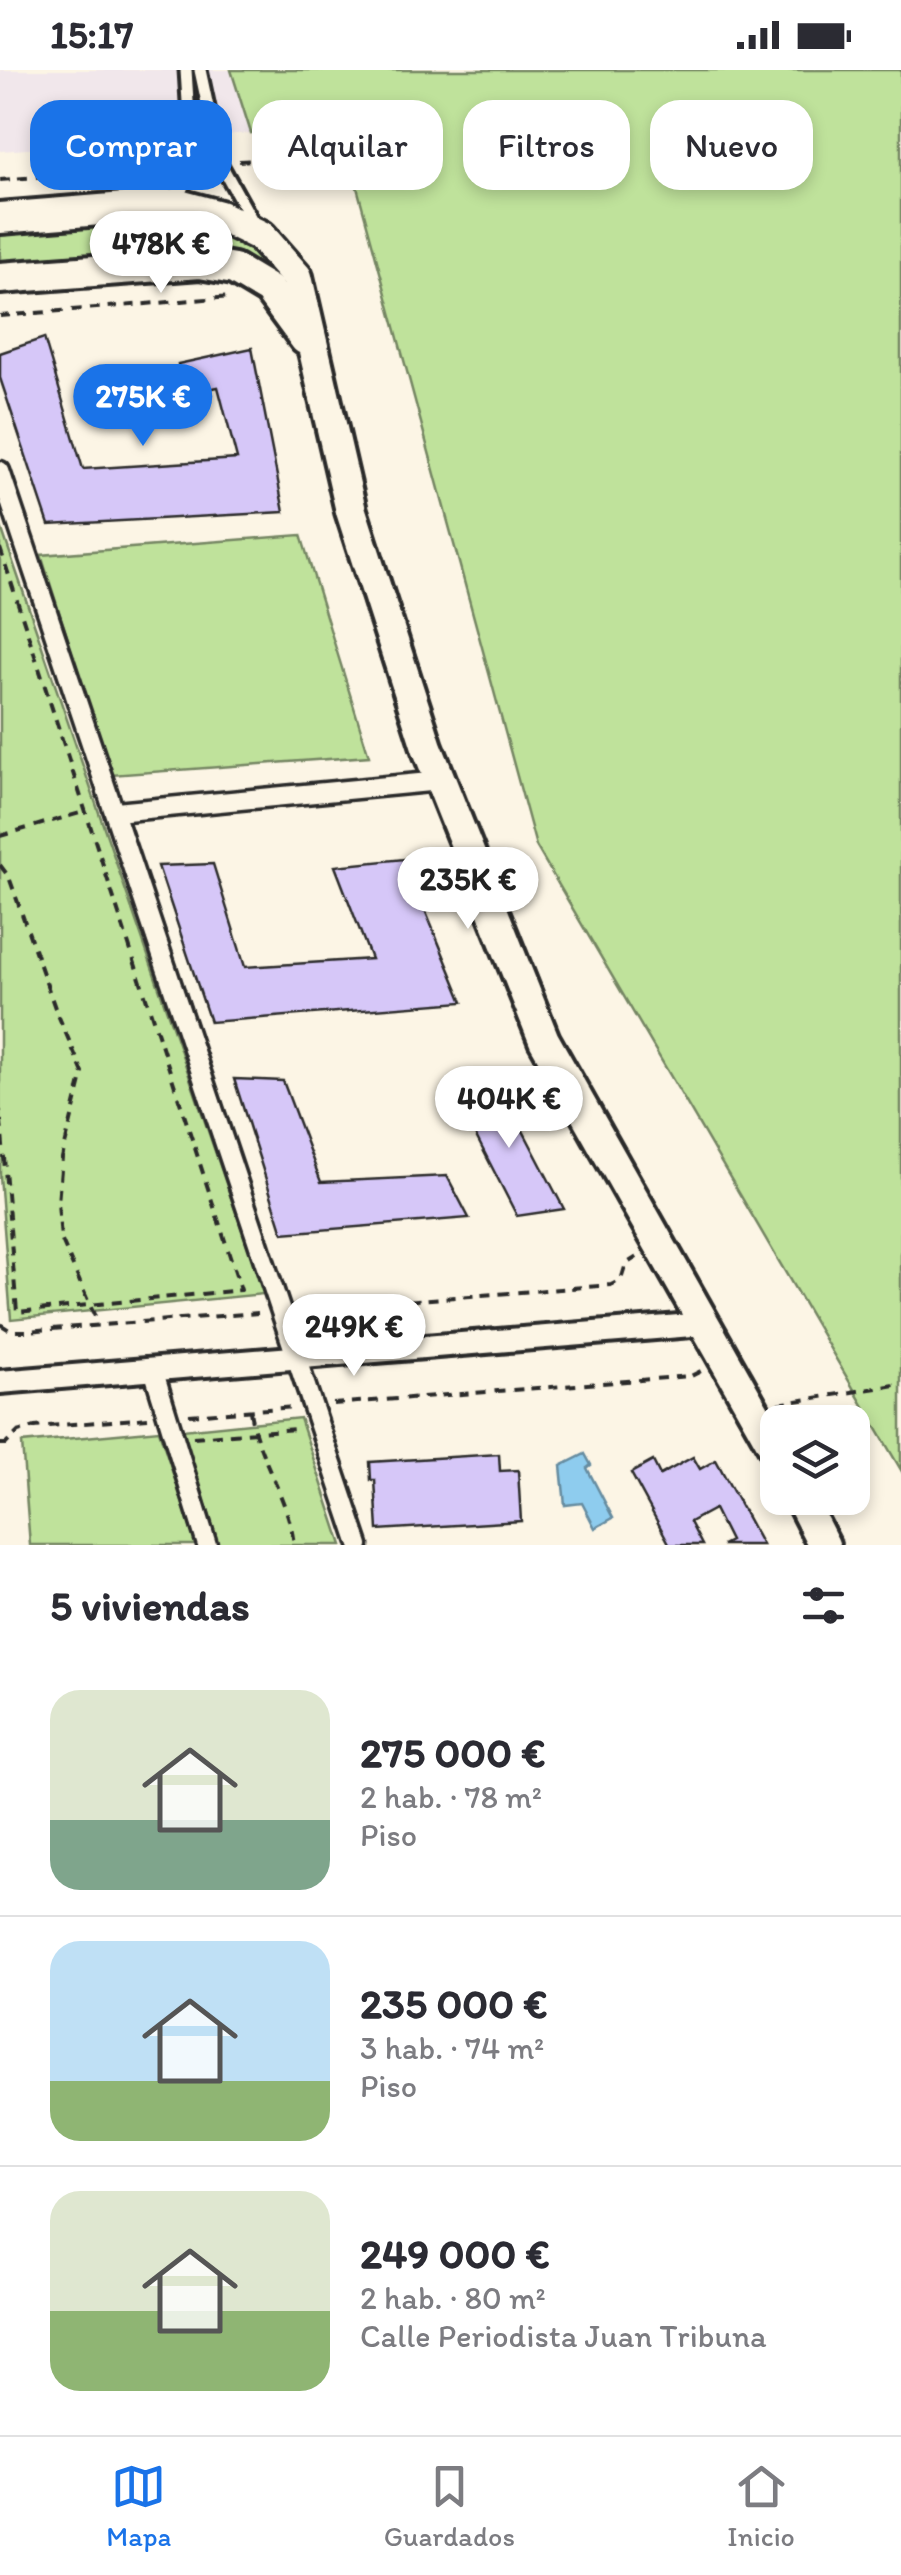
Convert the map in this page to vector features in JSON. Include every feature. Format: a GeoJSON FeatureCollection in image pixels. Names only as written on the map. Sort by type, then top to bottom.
{"type":"FeatureCollection","features":[{"type":"Feature","properties":{"kind":"street"},"geometry":{"type":"LineString","coordinates":[[0,218],[175,204],[220,216],[261,236],[297,277],[351,511],[440,782],[544,1040],[760,1420]]}},
{"type":"Feature","properties":{"kind":"street"},"geometry":{"type":"LineString","coordinates":[[0,278],[200,262],[234,269],[269,290],[312,348]]}},
{"type":"Feature","properties":{"kind":"street"},"geometry":{"type":"LineString","coordinates":[[0,471],[360,1545]]}},
{"type":"Feature","properties":{"kind":"street"},"geometry":{"type":"LineString","coordinates":[[114,808],[440,782]]}},
{"type":"Feature","properties":{"kind":"street"},"geometry":{"type":"LineString","coordinates":[[0,1382],[704,1324]]}},
{"type":"Feature","properties":{"kind":"street"},"geometry":{"type":"LineString","coordinates":[[154,1369],[208,1545]]}},
{"type":"Feature","properties":{"kind":"street"},"geometry":{"type":"LineString","coordinates":[[809,1515],[824,1545]]}},
{"type":"Feature","properties":{"kind":"lane"},"geometry":{"type":"LineString","coordinates":[[186,70],[188,100]]}},
{"type":"Feature","properties":{"kind":"lane"},"geometry":{"type":"LineString","coordinates":[[200,70],[206,100]]}},
{"type":"Feature","properties":{"kind":"lane"},"geometry":{"type":"LineString","coordinates":[[232,184],[261,236]]}},
{"type":"Feature","properties":{"kind":"lane"},"geometry":{"type":"LineString","coordinates":[[175,204],[181,190]]}},
{"type":"Feature","properties":{"kind":"path"},"geometry":{"type":"LineString","coordinates":[[0,180],[30,178]]}},
{"type":"Feature","properties":{"kind":"path"},"geometry":{"type":"LineString","coordinates":[[0,316],[233,297]]}},
{"type":"Feature","properties":{"kind":"path"},"geometry":{"type":"LineString","coordinates":[[0,548],[242,1290],[17,1312],[0,1110]]}},
{"type":"Feature","properties":{"kind":"path"},"geometry":{"type":"LineString","coordinates":[[0,836],[88,811],[114,808]]}},
{"type":"Feature","properties":{"kind":"path"},"geometry":{"type":"LineString","coordinates":[[0,865],[83,1073],[62,1158],[58,1203],[60,1239],[96,1319]]}},
{"type":"Feature","properties":{"kind":"path"},"geometry":{"type":"LineString","coordinates":[[0,1324],[11,1331],[26,1331],[612,1284],[621,1280],[626,1264],[639,1256]]}},
{"type":"Feature","properties":{"kind":"path"},"geometry":{"type":"LineString","coordinates":[[0,1444],[6,1444],[18,1432],[35,1428],[692,1376],[705,1369]]}},
{"type":"Feature","properties":{"kind":"path"},"geometry":{"type":"LineString","coordinates":[[754,1408],[901,1384]]}},
{"type":"Feature","properties":{"kind":"path"},"geometry":{"type":"LineString","coordinates":[[250,1411],[253,1432],[291,1523],[294,1545]]}},
{"type":"Feature","properties":{"kind":"path"},"geometry":{"type":"LineString","coordinates":[[191,1438],[296,1428],[302,1445]]}},
{"type":"Feature","properties":{"kind":"shaded area"},"geometry":{"type":"Polygon","coordinates":[[[0,70],[231,70],[251,133],[232,134],[232,100],[30,100],[30,149],[0,151],[0,70]]]}},
{"type":"Feature","properties":{"kind":"green space"},"geometry":{"type":"Polygon","coordinates":[[[231,70],[901,70],[901,1470],[870,1417],[870,1405],[863,1405],[536,846],[358,190],[443,190],[443,100],[252,100],[251,133],[231,70]]]}},
{"type":"Feature","properties":{"kind":"green space"},"geometry":{"type":"Polygon","coordinates":[[[162,218],[198,224],[229,235],[256,253],[282,279],[0,265],[0,230],[162,218]]]}},
{"type":"Feature","properties":{"kind":"green space"},"geometry":{"type":"Polygon","coordinates":[[[0,524],[264,1294],[11,1319],[0,1176],[0,524]]]}},
{"type":"Feature","properties":{"kind":"green space"},"geometry":{"type":"Polygon","coordinates":[[[301,535],[369,756],[111,775],[41,555],[301,535]]]}},
{"type":"Feature","properties":{"kind":"green space"},"geometry":{"type":"Polygon","coordinates":[[[300,1418],[342,1545],[219,1545],[182,1430],[300,1418]]]}},
{"type":"Feature","properties":{"kind":"green space"},"geometry":{"type":"Polygon","coordinates":[[[159,1430],[196,1545],[30,1545],[22,1443],[159,1430]]]}},
{"type":"Feature","properties":{"kind":"water"},"geometry":{"type":"Polygon","coordinates":[[[585,1454],[591,1465],[587,1468],[613,1518],[595,1528],[582,1503],[565,1505],[561,1466],[585,1454]]]}},
{"type":"Feature","properties":{"kind":"building"},"geometry":{"type":"Polygon","coordinates":[[[44,338],[83,469],[237,459],[218,387],[182,394],[178,364],[252,348],[284,512],[49,525],[0,378],[0,353],[44,338]]]}},
{"type":"Feature","properties":{"kind":"building"},"geometry":{"type":"Polygon","coordinates":[[[404,859],[463,1002],[210,1022],[158,866],[213,864],[245,967],[371,959],[335,866],[404,859]]]}},
{"type":"Feature","properties":{"kind":"building"},"geometry":{"type":"Polygon","coordinates":[[[234,1079],[283,1081],[321,1182],[447,1176],[469,1218],[283,1233],[234,1079]]]}},
{"type":"Feature","properties":{"kind":"building"},"geometry":{"type":"Polygon","coordinates":[[[496,1079],[564,1209],[517,1216],[457,1099],[496,1079]]]}},
{"type":"Feature","properties":{"kind":"building"},"geometry":{"type":"Polygon","coordinates":[[[499,1454],[500,1471],[518,1470],[521,1521],[378,1530],[370,1462],[499,1454]]]}},
{"type":"Feature","properties":{"kind":"building"},"geometry":{"type":"Polygon","coordinates":[[[693,1457],[700,1469],[716,1460],[762,1545],[722,1545],[730,1541],[714,1509],[690,1522],[702,1545],[670,1545],[631,1473],[653,1461],[660,1475],[693,1457]]]}}]}
